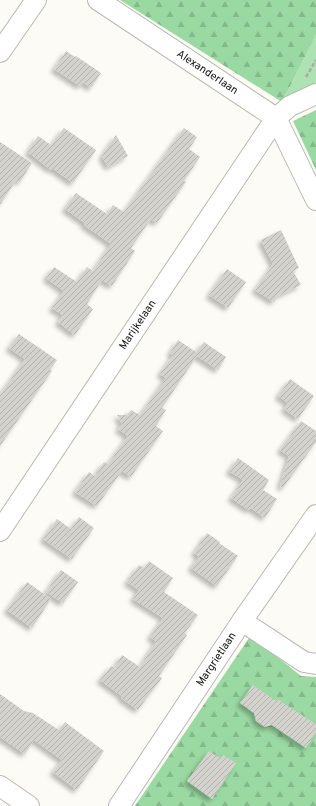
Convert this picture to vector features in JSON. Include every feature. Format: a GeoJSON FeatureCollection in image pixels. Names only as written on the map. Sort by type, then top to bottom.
{"type":"FeatureCollection","features":[{"type":"Feature","properties":{"kind":"street"},"geometry":{"type":"LineString","coordinates":[[0,52],[36,0]]}},
{"type":"Feature","properties":{"kind":"street","name":"Alexanderlaan"},"geometry":{"type":"LineString","coordinates":[[98,0],[276,118]]}},
{"type":"Feature","properties":{"kind":"street"},"geometry":{"type":"LineString","coordinates":[[316,94],[290,106],[276,118],[316,200]]}},
{"type":"Feature","properties":{"kind":"street","name":"Marijkelaan"},"geometry":{"type":"LineString","coordinates":[[0,531],[276,118]]}},
{"type":"Feature","properties":{"kind":"street","name":"Margrietlaan"},"geometry":{"type":"LineString","coordinates":[[119,806],[242,621],[316,515]]}},
{"type":"Feature","properties":{"kind":"street"},"geometry":{"type":"LineString","coordinates":[[242,621],[304,662],[316,664]]}},
{"type":"Feature","properties":{"kind":"street"},"geometry":{"type":"LineString","coordinates":[[0,786],[30,806]]}},
{"type":"Feature","properties":{"kind":"green space"},"geometry":{"type":"Polygon","coordinates":[[[120,0],[316,0],[316,35],[282,102],[120,0]]]}},
{"type":"Feature","properties":{"kind":"green space"},"geometry":{"type":"Polygon","coordinates":[[[316,35],[316,84],[282,102],[316,35]]]}},
{"type":"Feature","properties":{"kind":"green space"},"geometry":{"type":"Polygon","coordinates":[[[316,110],[316,170],[293,121],[316,110]]]}},
{"type":"Feature","properties":{"kind":"green space"},"geometry":{"type":"Polygon","coordinates":[[[249,638],[260,643],[301,676],[316,677],[316,806],[135,806],[249,638]]]}},
{"type":"Feature","properties":{"kind":"building"},"geometry":{"type":"Polygon","coordinates":[[[66,51],[101,73],[91,88],[83,82],[80,86],[54,69],[66,51]]]}},
{"type":"Feature","properties":{"kind":"building"},"geometry":{"type":"Polygon","coordinates":[[[64,128],[96,150],[73,183],[52,168],[51,170],[28,152],[38,136],[51,145],[64,128]]]}},
{"type":"Feature","properties":{"kind":"building"},"geometry":{"type":"Polygon","coordinates":[[[184,128],[197,137],[189,149],[200,157],[184,181],[186,182],[157,223],[151,219],[131,248],[135,251],[112,286],[102,280],[87,304],[93,309],[75,335],[58,322],[63,315],[52,308],[64,291],[46,278],[54,267],[77,282],[87,267],[93,271],[111,244],[84,225],[85,223],[65,209],[76,193],[107,214],[113,205],[124,212],[184,128]]]}},
{"type":"Feature","properties":{"kind":"building"},"geometry":{"type":"Polygon","coordinates":[[[116,135],[128,156],[108,167],[102,156],[116,135]]]}},
{"type":"Feature","properties":{"kind":"building"},"geometry":{"type":"Polygon","coordinates":[[[0,142],[32,163],[20,182],[16,180],[0,205],[0,142]]]}},
{"type":"Feature","properties":{"kind":"building"},"geometry":{"type":"Polygon","coordinates":[[[281,230],[299,268],[293,271],[301,285],[278,296],[274,302],[255,290],[273,264],[261,240],[281,230]]]}},
{"type":"Feature","properties":{"kind":"building"},"geometry":{"type":"Polygon","coordinates":[[[227,269],[246,282],[228,308],[209,295],[227,269]]]}},
{"type":"Feature","properties":{"kind":"building"},"geometry":{"type":"Polygon","coordinates":[[[19,334],[57,360],[50,370],[52,371],[0,446],[0,395],[25,359],[9,348],[19,334]]]}},
{"type":"Feature","properties":{"kind":"building"},"geometry":{"type":"Polygon","coordinates":[[[178,340],[196,352],[204,342],[226,357],[218,370],[197,356],[162,408],[166,410],[156,426],[163,431],[131,477],[122,471],[97,506],[75,492],[89,472],[95,476],[104,462],[108,464],[128,436],[118,429],[122,424],[117,415],[127,415],[131,410],[140,415],[166,378],[160,374],[173,355],[170,353],[178,340]]]}},
{"type":"Feature","properties":{"kind":"building"},"geometry":{"type":"Polygon","coordinates":[[[290,379],[314,396],[298,419],[284,409],[288,403],[278,396],[290,379]]]}},
{"type":"Feature","properties":{"kind":"building"},"geometry":{"type":"Polygon","coordinates":[[[301,421],[316,431],[316,442],[283,488],[280,486],[289,456],[280,450],[301,421]]]}},
{"type":"Feature","properties":{"kind":"building"},"geometry":{"type":"Polygon","coordinates":[[[238,458],[269,480],[263,490],[277,499],[265,518],[251,508],[249,510],[231,498],[243,480],[229,471],[238,458]]]}},
{"type":"Feature","properties":{"kind":"building"},"geometry":{"type":"Polygon","coordinates":[[[79,517],[94,528],[72,559],[43,539],[57,519],[71,529],[79,517]]]}},
{"type":"Feature","properties":{"kind":"building"},"geometry":{"type":"Polygon","coordinates":[[[207,533],[238,556],[217,586],[191,568],[199,556],[194,553],[207,533]]]}},
{"type":"Feature","properties":{"kind":"building"},"geometry":{"type":"Polygon","coordinates":[[[149,561],[173,578],[164,592],[198,615],[185,633],[187,635],[159,676],[162,678],[138,710],[100,680],[111,666],[114,668],[122,655],[140,667],[156,641],[150,637],[163,618],[133,599],[139,590],[127,582],[139,565],[144,568],[149,561]]]}},
{"type":"Feature","properties":{"kind":"building"},"geometry":{"type":"Polygon","coordinates":[[[61,570],[78,582],[63,603],[46,592],[61,570]]]}},
{"type":"Feature","properties":{"kind":"building"},"geometry":{"type":"Polygon","coordinates":[[[27,582],[51,599],[32,628],[7,610],[27,582]]]}},
{"type":"Feature","properties":{"kind":"building"},"geometry":{"type":"Polygon","coordinates":[[[253,685],[276,701],[277,699],[316,724],[316,732],[306,748],[272,725],[265,727],[256,721],[254,713],[240,703],[253,685]]]}},
{"type":"Feature","properties":{"kind":"building"},"geometry":{"type":"Polygon","coordinates":[[[0,694],[24,711],[33,713],[59,730],[65,722],[104,751],[77,790],[53,772],[62,760],[34,740],[25,754],[0,737],[0,694]]]}},
{"type":"Feature","properties":{"kind":"building"},"geometry":{"type":"Polygon","coordinates":[[[209,751],[220,758],[223,755],[236,763],[212,799],[187,781],[209,751]]]}}]}
